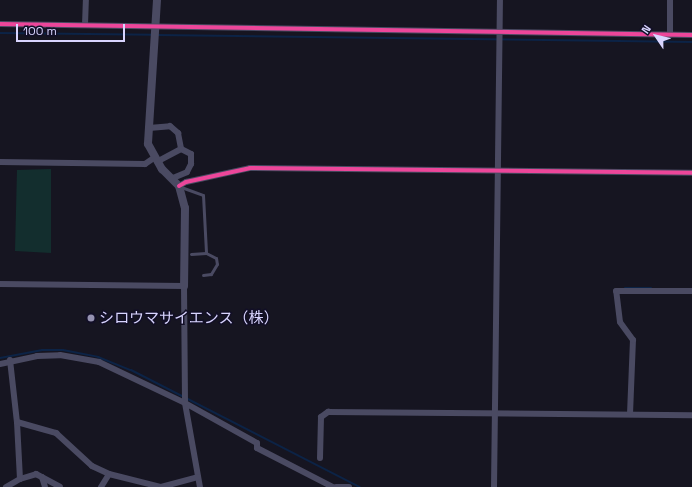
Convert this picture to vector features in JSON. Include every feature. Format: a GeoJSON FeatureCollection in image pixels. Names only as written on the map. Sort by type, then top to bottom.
{"type":"FeatureCollection","features":[{"type":"Feature","properties":{"kind":"street"},"geometry":{"type":"LineString","coordinates":[[85,25],[86,0]]}},
{"type":"Feature","properties":{"kind":"street"},"geometry":{"type":"LineString","coordinates":[[157,0],[157,26],[148,144],[156,160],[179,186],[185,208],[185,403],[200,487]]}},
{"type":"Feature","properties":{"kind":"street"},"geometry":{"type":"LineString","coordinates":[[494,487],[500,0]]}},
{"type":"Feature","properties":{"kind":"street"},"geometry":{"type":"LineString","coordinates":[[670,0],[670,35]]}},
{"type":"Feature","properties":{"kind":"street"},"geometry":{"type":"LineString","coordinates":[[0,24],[499,34],[692,35]]}},
{"type":"Feature","properties":{"kind":"street"},"geometry":{"type":"LineString","coordinates":[[149,128],[170,126],[175,129],[180,148],[191,154],[191,164],[187,172],[173,178]]}},
{"type":"Feature","properties":{"kind":"street"},"geometry":{"type":"LineString","coordinates":[[0,162],[145,164],[180,148]]}},
{"type":"Feature","properties":{"kind":"street"},"geometry":{"type":"LineString","coordinates":[[179,186],[186,182],[250,168],[692,173]]}},
{"type":"Feature","properties":{"kind":"street"},"geometry":{"type":"LineString","coordinates":[[0,284],[184,286]]}},
{"type":"Feature","properties":{"kind":"street"},"geometry":{"type":"LineString","coordinates":[[630,414],[633,340],[620,322],[616,291],[692,291]]}},
{"type":"Feature","properties":{"kind":"street"},"geometry":{"type":"LineString","coordinates":[[0,364],[10,360],[60,355],[88,359],[117,370],[185,403],[257,443],[257,448],[333,487]]}},
{"type":"Feature","properties":{"kind":"street"},"geometry":{"type":"LineString","coordinates":[[10,360],[18,422],[20,480]]}},
{"type":"Feature","properties":{"kind":"street"},"geometry":{"type":"LineString","coordinates":[[320,458],[321,417],[328,412],[494,412],[692,415]]}},
{"type":"Feature","properties":{"kind":"street"},"geometry":{"type":"LineString","coordinates":[[18,422],[56,433],[92,466],[109,474],[148,486],[161,487],[198,477]]}},
{"type":"Feature","properties":{"kind":"street"},"geometry":{"type":"LineString","coordinates":[[6,487],[36,474],[60,487]]}},
{"type":"Feature","properties":{"kind":"street"},"geometry":{"type":"LineString","coordinates":[[101,487],[109,474]]}},
{"type":"Feature","properties":{"kind":"street"},"geometry":{"type":"LineString","coordinates":[[42,477],[45,487]]}},
{"type":"Feature","properties":{"kind":"street"},"geometry":{"type":"LineString","coordinates":[[336,487],[349,487]]}},
{"type":"Feature","properties":{"kind":"lane"},"geometry":{"type":"LineString","coordinates":[[179,186],[203,195],[206,253]]}},
{"type":"Feature","properties":{"kind":"lane"},"geometry":{"type":"LineString","coordinates":[[191,254],[206,253],[216,258],[217,264],[211,274],[203,275]]}},
{"type":"Feature","properties":{"kind":"green space"},"geometry":{"type":"Polygon","coordinates":[[[51,169],[51,253],[15,251],[17,170],[51,169]]]}},
{"type":"Feature","properties":{"kind":"waterway"},"geometry":{"type":"LineString","coordinates":[[0,33],[153,35]]}},
{"type":"Feature","properties":{"kind":"waterway"},"geometry":{"type":"LineString","coordinates":[[157,35],[692,42]]}},
{"type":"Feature","properties":{"kind":"waterway"},"geometry":{"type":"LineString","coordinates":[[625,288],[651,288]]}},
{"type":"Feature","properties":{"kind":"waterway"},"geometry":{"type":"LineString","coordinates":[[0,358],[42,350],[63,350],[98,357],[131,370],[360,487]]}},
{"type":"Feature","properties":{"kind":"cycle path"},"geometry":{"type":"LineString","coordinates":[[0,24],[692,35]]}},
{"type":"Feature","properties":{"kind":"cycle path"},"geometry":{"type":"LineString","coordinates":[[179,186],[186,182],[250,168],[692,173]]}},
{"type":"Feature","properties":{"kind":"place","name":"シロウマサイエンス（株）"},"geometry":{"type":"Point","coordinates":[91,318]}}]}
